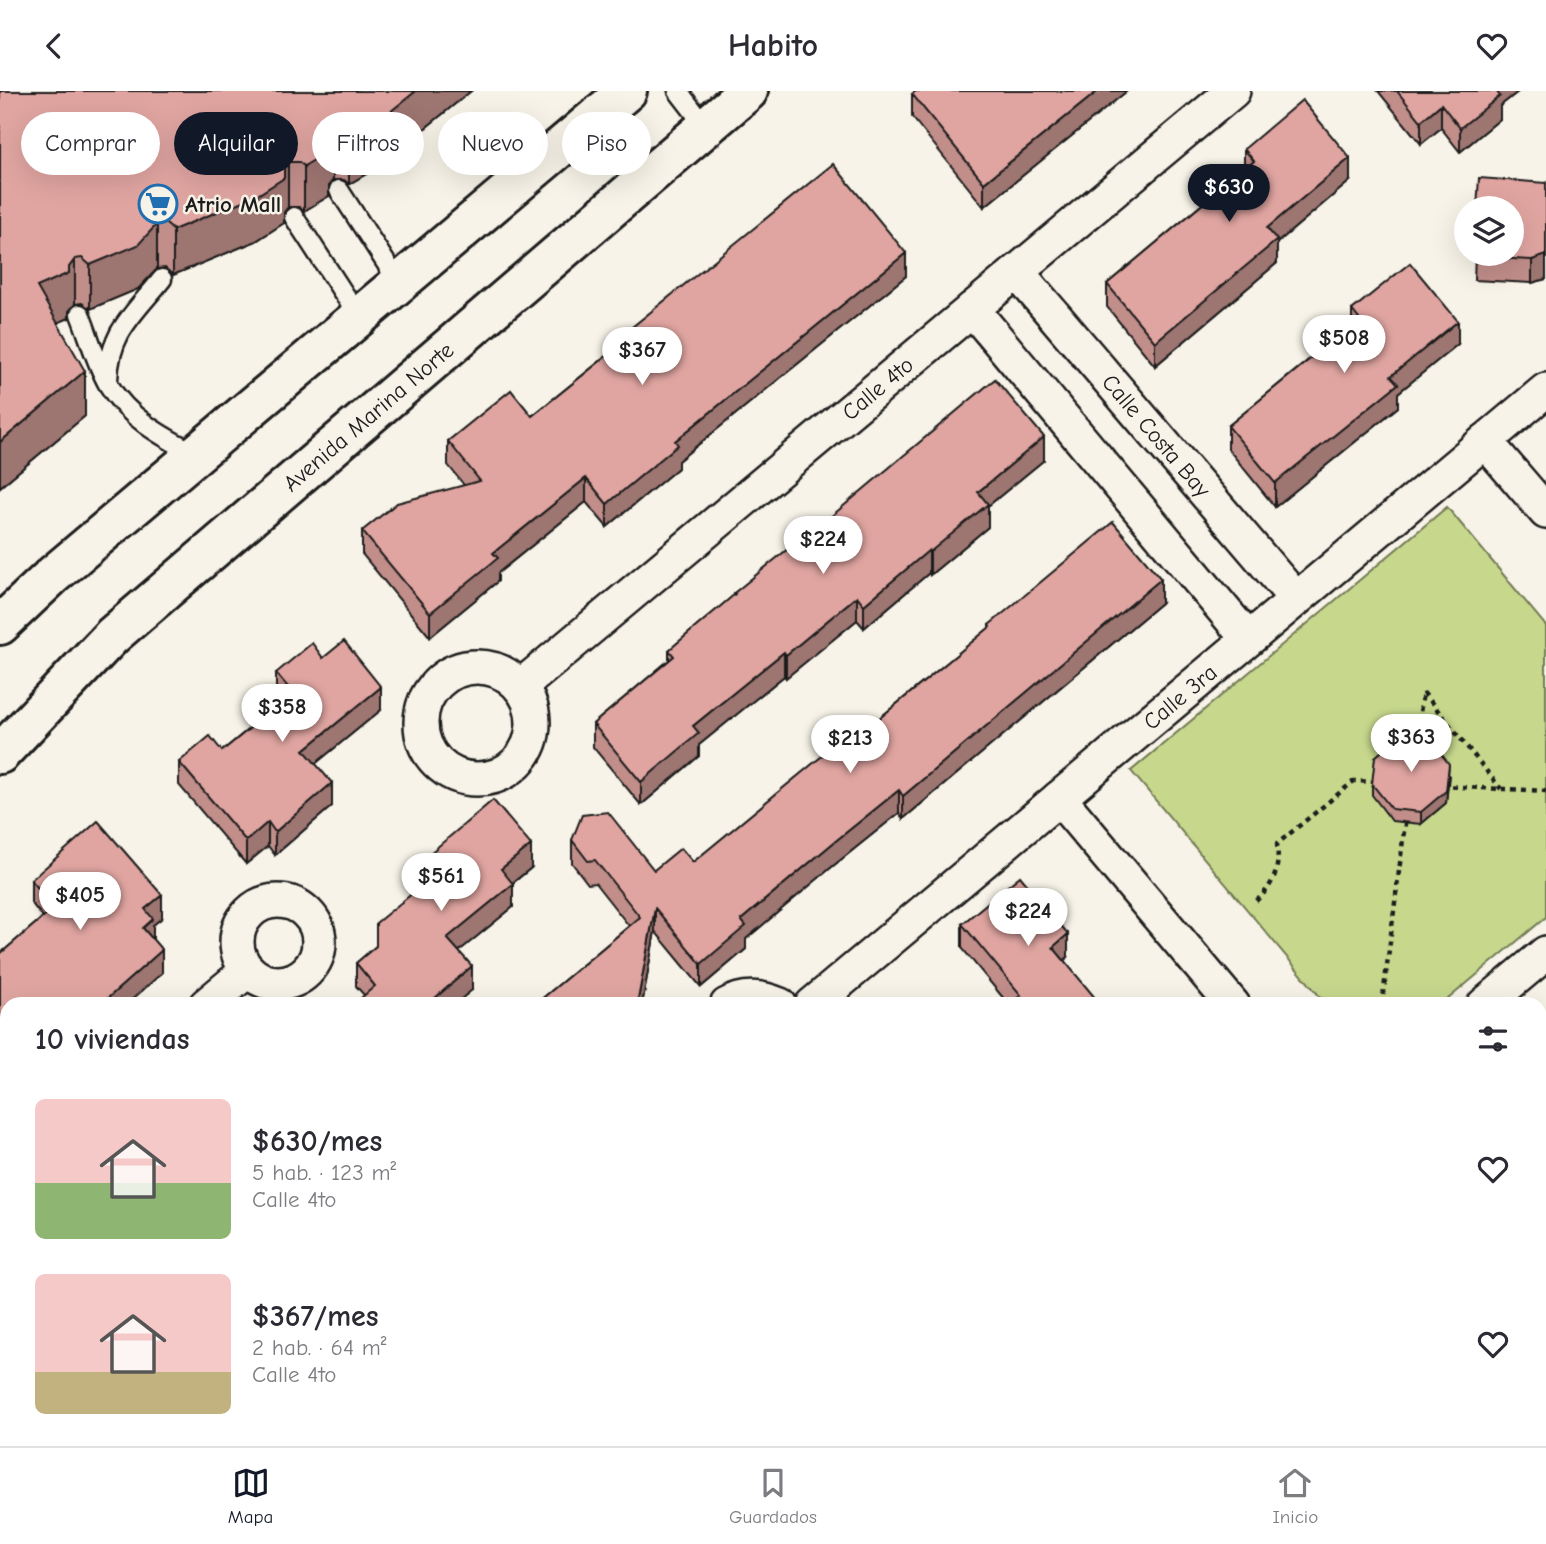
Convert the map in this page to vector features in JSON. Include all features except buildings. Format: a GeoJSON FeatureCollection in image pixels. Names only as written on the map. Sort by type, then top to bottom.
{"type":"FeatureCollection","features":[{"type":"Feature","properties":{"kind":"main road"},"geometry":{"type":"LineString","coordinates":[[0,625],[53,575],[627,91]]}},
{"type":"Feature","properties":{"kind":"main road","name":"Avenida Marina Norte"},"geometry":{"type":"LineString","coordinates":[[4,740],[112,636],[748,91]]}},
{"type":"Feature","properties":{"kind":"street","name":"Calle 4to"},"geometry":{"type":"LineString","coordinates":[[520,687],[1233,91]]}},
{"type":"Feature","properties":{"kind":"street","name":"Calle Costa Bay"},"geometry":{"type":"LineString","coordinates":[[1017,272],[1296,599]]}},
{"type":"Feature","properties":{"kind":"street"},"geometry":{"type":"LineString","coordinates":[[972,309],[1248,639]]}},
{"type":"Feature","properties":{"kind":"street","name":"Calle 3ra"},"geometry":{"type":"LineString","coordinates":[[822,997],[1546,390]]}},
{"type":"Feature","properties":{"kind":"street"},"geometry":{"type":"LineString","coordinates":[[1485,441],[1546,512]]}},
{"type":"Feature","properties":{"kind":"street"},"geometry":{"type":"LineString","coordinates":[[1059,797],[1226,997]]}},
{"type":"Feature","properties":{"kind":"street"},"geometry":{"type":"LineString","coordinates":[[1495,997],[1542,964]]}},
{"type":"Feature","properties":{"kind":"street"},"geometry":{"type":"LineString","coordinates":[[216,997],[248,970]]}},
{"type":"Feature","properties":{"kind":"lane"},"geometry":{"type":"LineString","coordinates":[[678,91],[705,126]]}},
{"type":"Feature","properties":{"kind":"lane"},"geometry":{"type":"LineString","coordinates":[[340,190],[399,283]]}},
{"type":"Feature","properties":{"kind":"lane"},"geometry":{"type":"LineString","coordinates":[[294,217],[359,317]]}},
{"type":"Feature","properties":{"kind":"lane"},"geometry":{"type":"LineString","coordinates":[[108,384],[108,364],[117,334],[162,279]]}},
{"type":"Feature","properties":{"kind":"lane"},"geometry":{"type":"LineString","coordinates":[[80,314],[108,384],[135,417],[163,437],[196,454]]}},
{"type":"Feature","properties":{"kind":"path"},"geometry":{"type":"LineString","coordinates":[[1416,744],[1423,692],[1501,789]]}},
{"type":"Feature","properties":{"kind":"path"},"geometry":{"type":"LineString","coordinates":[[1256,901],[1274,880],[1279,859],[1278,844],[1354,781],[1382,782]]}},
{"type":"Feature","properties":{"kind":"path"},"geometry":{"type":"LineString","coordinates":[[1436,785],[1546,791]]}},
{"type":"Feature","properties":{"kind":"path"},"geometry":{"type":"LineString","coordinates":[[1383,997],[1407,811]]}},
{"type":"Feature","properties":{"kind":"green space"},"geometry":{"type":"Polygon","coordinates":[[[1447,507],[1546,626],[1546,917],[1450,997],[1320,997],[1131,771],[1447,507]]]}},
{"type":"Feature","properties":{"kind":"place","name":"Atrio Mall"},"geometry":{"type":"Point","coordinates":[158,204]}}]}
